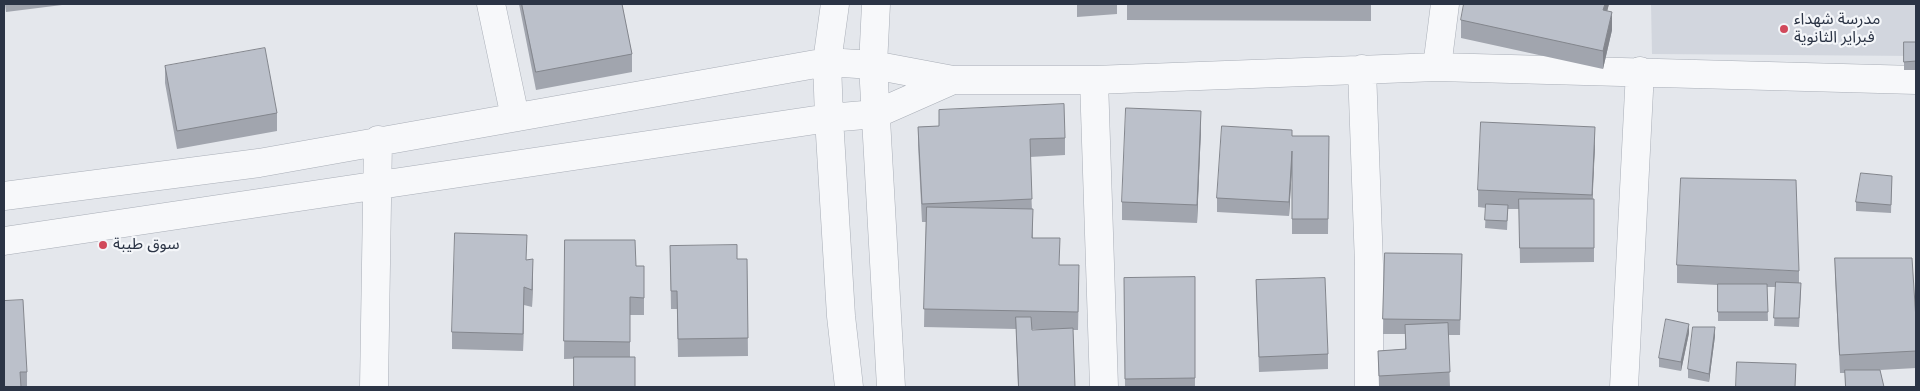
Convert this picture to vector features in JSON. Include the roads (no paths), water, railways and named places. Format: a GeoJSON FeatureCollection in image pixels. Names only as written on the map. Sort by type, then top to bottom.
{"type":"FeatureCollection","features":[{"type":"Feature","properties":{"kind":"street"},"geometry":{"type":"LineString","coordinates":[[491,4],[514,116]]}},
{"type":"Feature","properties":{"kind":"street"},"geometry":{"type":"LineString","coordinates":[[835,4],[827,62],[829,118],[840,306],[849,387]]}},
{"type":"Feature","properties":{"kind":"street"},"geometry":{"type":"LineString","coordinates":[[876,4],[873,65],[891,387]]}},
{"type":"Feature","properties":{"kind":"street"},"geometry":{"type":"LineString","coordinates":[[1437,67],[1445,4]]}},
{"type":"Feature","properties":{"kind":"street"},"geometry":{"type":"LineString","coordinates":[[4,196],[259,163],[378,140],[827,62],[873,65],[953,80],[1094,80],[1437,67],[1640,71],[1916,80]]}},
{"type":"Feature","properties":{"kind":"street"},"geometry":{"type":"LineString","coordinates":[[1362,69],[1369,265],[1369,387]]}},
{"type":"Feature","properties":{"kind":"street"},"geometry":{"type":"LineString","coordinates":[[1624,387],[1640,71]]}},
{"type":"Feature","properties":{"kind":"street"},"geometry":{"type":"LineString","coordinates":[[4,241],[829,118],[876,114],[953,80]]}},
{"type":"Feature","properties":{"kind":"street"},"geometry":{"type":"LineString","coordinates":[[1094,80],[1104,387]]}},
{"type":"Feature","properties":{"kind":"street"},"geometry":{"type":"LineString","coordinates":[[374,387],[378,140]]}},
{"type":"Feature","properties":{"kind":"place","name":"مدرسة شهداء فبراير الثانوية"},"geometry":{"type":"Point","coordinates":[1784,29]}},
{"type":"Feature","properties":{"kind":"place","name":"سوق طيبة"},"geometry":{"type":"Point","coordinates":[103,245]}}]}
